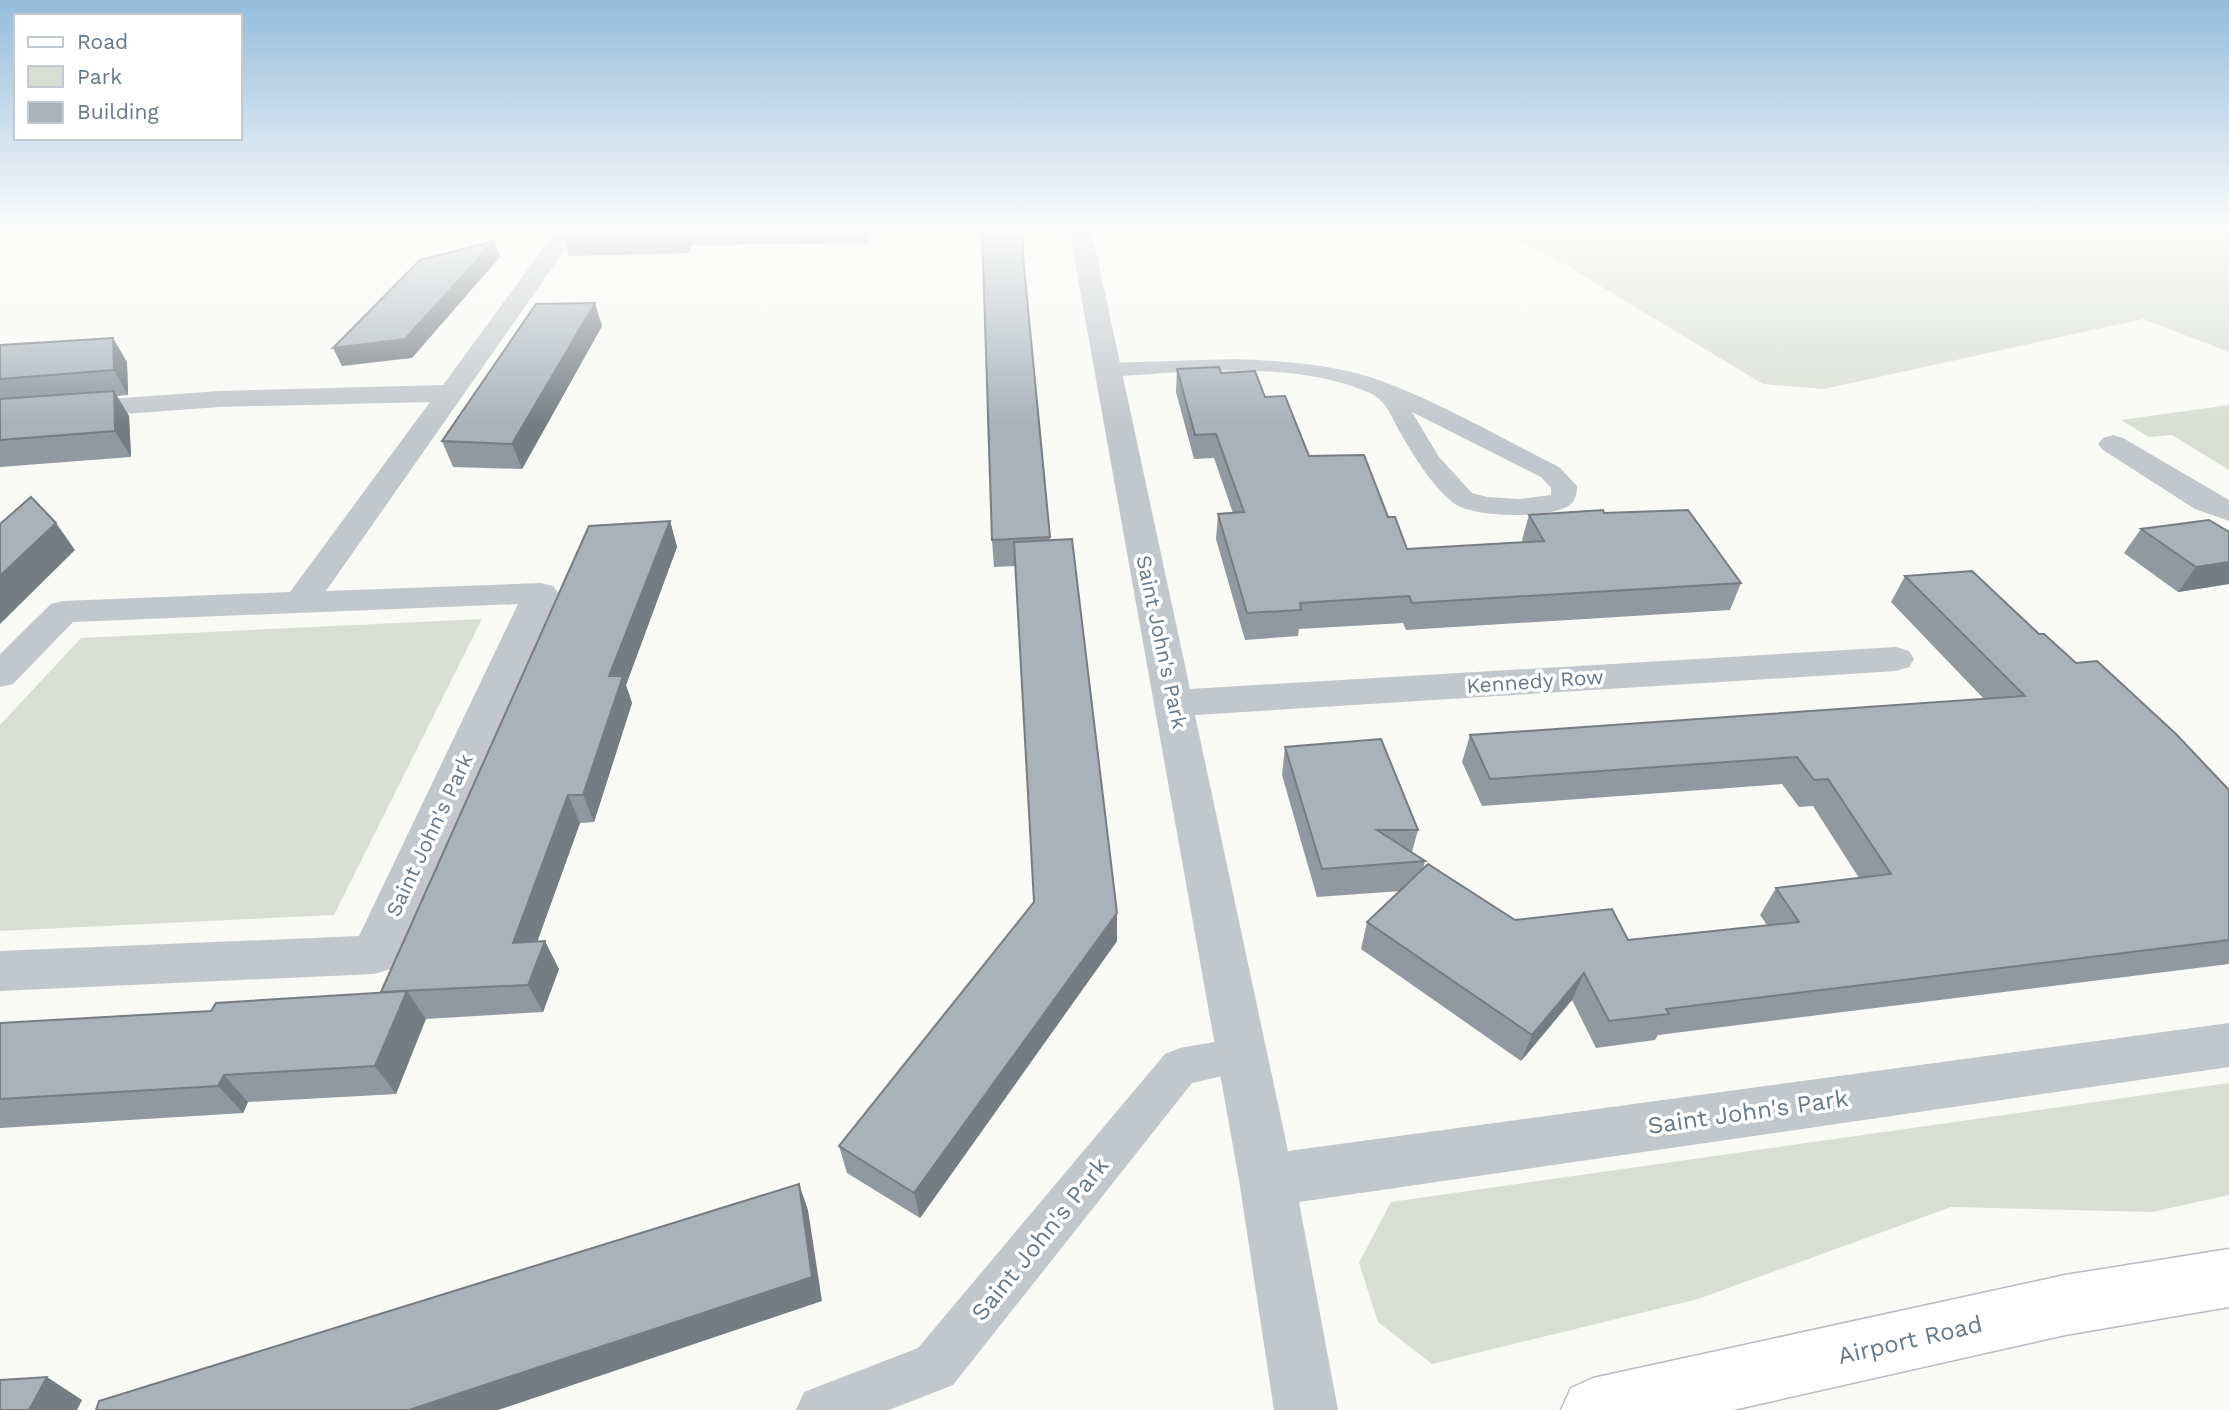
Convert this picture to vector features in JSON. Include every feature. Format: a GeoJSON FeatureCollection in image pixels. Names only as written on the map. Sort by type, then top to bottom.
{"type":"FeatureCollection","features":[{"type":"Feature","properties":{"kind":"main road","name":"Airport Road"},"geometry":{"type":"LineString","coordinates":[[1593,1410],[2064,1305],[2229,1278]]}},
{"type":"Feature","properties":{"kind":"street"},"geometry":{"type":"LineString","coordinates":[[301,602],[522,294]]}},
{"type":"Feature","properties":{"kind":"street","name":"Saint John's Park"},"geometry":{"type":"LineString","coordinates":[[1092,294],[1267,1180],[1306,1410]]}},
{"type":"Feature","properties":{"kind":"street"},"geometry":{"type":"LineString","coordinates":[[0,415],[219,399],[450,393]]}},
{"type":"Feature","properties":{"kind":"street"},"geometry":{"type":"LineString","coordinates":[[2113,444],[2206,502],[2229,511]]}},
{"type":"Feature","properties":{"kind":"street","name":"Saint John's Park"},"geometry":{"type":"LineString","coordinates":[[0,675],[63,612],[541,593],[374,955],[0,971]]}},
{"type":"Feature","properties":{"kind":"street","name":"Kennedy Row"},"geometry":{"type":"LineString","coordinates":[[1174,703],[1896,659]]}},
{"type":"Feature","properties":{"kind":"street","name":"Saint John's Park"},"geometry":{"type":"LineString","coordinates":[[1267,1180],[2229,1045]]}},
{"type":"Feature","properties":{"kind":"lane"},"geometry":{"type":"LineString","coordinates":[[1106,370],[1184,367],[1307,370],[1363,382],[1389,393],[1550,472],[1564,486],[1564,499],[1547,505],[1519,507],[1485,505],[1463,498],[1429,461],[1389,393]]}},
{"type":"Feature","properties":{"kind":"lane","name":"Saint John's Park"},"geometry":{"type":"LineString","coordinates":[[822,1410],[935,1367],[1180,1067],[1243,1055]]}},
{"type":"Feature","properties":{"kind":"green space"},"geometry":{"type":"Polygon","coordinates":[[[1614,294],[2229,294],[2229,352],[2143,319],[1824,389],[1763,384],[1614,294]]]}},
{"type":"Feature","properties":{"kind":"green space"},"geometry":{"type":"Polygon","coordinates":[[[2229,405],[2229,470],[2172,435],[2149,437],[2121,420],[2229,405]]]}},
{"type":"Feature","properties":{"kind":"green space"},"geometry":{"type":"Polygon","coordinates":[[[482,619],[334,915],[0,931],[0,725],[81,638],[482,619]]]}},
{"type":"Feature","properties":{"kind":"green space"},"geometry":{"type":"Polygon","coordinates":[[[2229,1083],[2229,1195],[2152,1212],[1951,1207],[1698,1299],[1432,1364],[1378,1322],[1359,1263],[1391,1202],[2229,1083]]]}},
{"type":"Feature","properties":{"kind":"building"},"geometry":{"type":"Polygon","coordinates":[[[387,294],[446,294],[405,339],[333,348],[387,294]]]}},
{"type":"Feature","properties":{"kind":"building"},"geometry":{"type":"Polygon","coordinates":[[[984,294],[1027,294],[1050,537],[992,540],[984,294]]]}},
{"type":"Feature","properties":{"kind":"building"},"geometry":{"type":"Polygon","coordinates":[[[595,303],[512,444],[442,441],[536,304],[595,303]]]}},
{"type":"Feature","properties":{"kind":"building"},"geometry":{"type":"Polygon","coordinates":[[[113,338],[114,370],[0,379],[0,345],[113,338]]]}},
{"type":"Feature","properties":{"kind":"building"},"geometry":{"type":"Polygon","coordinates":[[[1219,367],[1221,373],[1255,371],[1265,397],[1285,396],[1309,456],[1364,455],[1388,517],[1395,517],[1407,549],[1544,541],[1529,515],[1603,510],[1604,513],[1688,510],[1741,583],[1412,603],[1409,596],[1300,603],[1301,610],[1247,613],[1218,514],[1244,512],[1216,434],[1195,435],[1177,369],[1219,367]]]}},
{"type":"Feature","properties":{"kind":"building"},"geometry":{"type":"Polygon","coordinates":[[[114,391],[115,431],[0,440],[0,399],[114,391]]]}},
{"type":"Feature","properties":{"kind":"building"},"geometry":{"type":"Polygon","coordinates":[[[31,497],[56,523],[0,576],[0,524],[31,497]]]}},
{"type":"Feature","properties":{"kind":"building"},"geometry":{"type":"Polygon","coordinates":[[[2209,520],[2229,532],[2229,562],[2196,567],[2141,529],[2209,520]]]}},
{"type":"Feature","properties":{"kind":"building"},"geometry":{"type":"Polygon","coordinates":[[[670,521],[609,676],[623,676],[583,795],[568,795],[513,943],[545,941],[528,985],[381,992],[589,526],[670,521]]]}},
{"type":"Feature","properties":{"kind":"building"},"geometry":{"type":"Polygon","coordinates":[[[1072,539],[1117,913],[914,1193],[839,1146],[1034,902],[1014,542],[1072,539]]]}},
{"type":"Feature","properties":{"kind":"building"},"geometry":{"type":"Polygon","coordinates":[[[1972,571],[2039,634],[2044,634],[2076,663],[2097,661],[2176,734],[2229,790],[2229,940],[1666,1009],[1669,1014],[1609,1021],[1584,973],[1532,1035],[1367,922],[1428,864],[1515,920],[1612,909],[1628,940],[1799,922],[1776,888],[1891,874],[1828,779],[1814,780],[1797,757],[1490,779],[1470,735],[2025,696],[1905,576],[1972,571]]]}},
{"type":"Feature","properties":{"kind":"building"},"geometry":{"type":"Polygon","coordinates":[[[1381,739],[1418,830],[1377,830],[1425,861],[1322,869],[1285,747],[1381,739]]]}},
{"type":"Feature","properties":{"kind":"building"},"geometry":{"type":"Polygon","coordinates":[[[407,991],[375,1066],[224,1075],[218,1086],[0,1099],[0,1023],[211,1011],[216,1003],[407,991]]]}},
{"type":"Feature","properties":{"kind":"building"},"geometry":{"type":"Polygon","coordinates":[[[799,1184],[812,1277],[409,1410],[96,1410],[99,1401],[799,1184]]]}},
{"type":"Feature","properties":{"kind":"building"},"geometry":{"type":"Polygon","coordinates":[[[47,1377],[29,1410],[0,1410],[0,1380],[47,1377]]]}}]}
